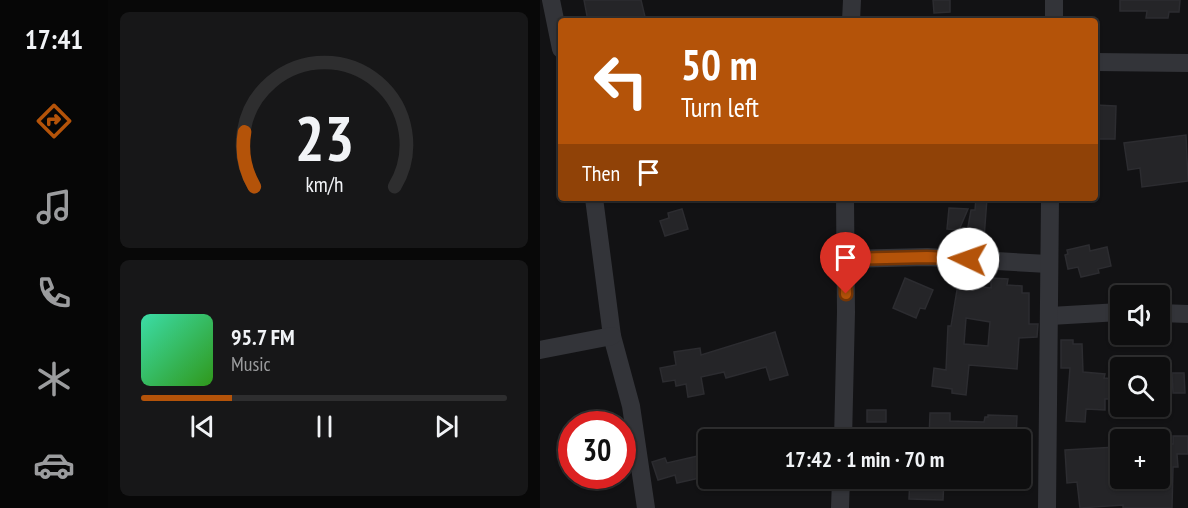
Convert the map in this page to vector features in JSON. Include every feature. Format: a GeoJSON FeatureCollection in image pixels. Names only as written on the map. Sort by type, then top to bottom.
{"type":"FeatureCollection","features":[{"type":"Feature","properties":{"kind":"street"},"geometry":{"type":"LineString","coordinates":[[551,0],[558,34]]}},
{"type":"Feature","properties":{"kind":"street"},"geometry":{"type":"LineString","coordinates":[[851,18],[852,0]]}},
{"type":"Feature","properties":{"kind":"street"},"geometry":{"type":"LineString","coordinates":[[1054,0],[1054,18]]}},
{"type":"Feature","properties":{"kind":"street"},"geometry":{"type":"LineString","coordinates":[[1098,62],[1188,63]]}},
{"type":"Feature","properties":{"kind":"street"},"geometry":{"type":"LineString","coordinates":[[594,201],[612,336],[631,406],[646,508]]}},
{"type":"Feature","properties":{"kind":"street"},"geometry":{"type":"LineString","coordinates":[[843,429],[845,201]]}},
{"type":"Feature","properties":{"kind":"street"},"geometry":{"type":"LineString","coordinates":[[1047,508],[1050,201]]}},
{"type":"Feature","properties":{"kind":"street"},"geometry":{"type":"LineString","coordinates":[[845,259],[927,257],[1048,264]]}},
{"type":"Feature","properties":{"kind":"street"},"geometry":{"type":"LineString","coordinates":[[1050,316],[1110,313]]}},
{"type":"Feature","properties":{"kind":"street"},"geometry":{"type":"LineString","coordinates":[[1170,313],[1188,314]]}},
{"type":"Feature","properties":{"kind":"street"},"geometry":{"type":"LineString","coordinates":[[540,350],[612,336]]}},
{"type":"Feature","properties":{"kind":"street"},"geometry":{"type":"LineString","coordinates":[[840,508],[841,489]]}},
{"type":"Feature","properties":{"kind":"building"},"geometry":{"type":"Polygon","coordinates":[[[584,0],[641,0],[645,18],[587,18],[584,0]]]}},
{"type":"Feature","properties":{"kind":"building"},"geometry":{"type":"Polygon","coordinates":[[[933,0],[950,0],[950,12],[934,13],[933,0]]]}},
{"type":"Feature","properties":{"kind":"building"},"geometry":{"type":"Polygon","coordinates":[[[1120,0],[1180,0],[1179,12],[1169,12],[1168,18],[1146,18],[1147,11],[1120,11],[1120,0]]]}},
{"type":"Feature","properties":{"kind":"building"},"geometry":{"type":"Polygon","coordinates":[[[1098,105],[1116,106],[1115,139],[1098,139],[1098,105]]]}},
{"type":"Feature","properties":{"kind":"building"},"geometry":{"type":"Polygon","coordinates":[[[1186,135],[1188,181],[1142,187],[1140,168],[1128,170],[1124,143],[1186,135]]]}},
{"type":"Feature","properties":{"kind":"building"},"geometry":{"type":"Polygon","coordinates":[[[976,201],[987,201],[984,239],[966,238],[971,210],[975,210],[976,201]]]}},
{"type":"Feature","properties":{"kind":"building"},"geometry":{"type":"Polygon","coordinates":[[[949,208],[968,209],[959,230],[947,229],[949,208]]]}},
{"type":"Feature","properties":{"kind":"building"},"geometry":{"type":"Polygon","coordinates":[[[682,209],[688,229],[665,236],[660,221],[669,218],[668,213],[682,209]]]}},
{"type":"Feature","properties":{"kind":"building"},"geometry":{"type":"Polygon","coordinates":[[[1089,245],[1090,251],[1107,247],[1111,266],[1098,269],[1099,273],[1081,277],[1078,267],[1068,269],[1065,255],[1068,254],[1067,250],[1089,245]]]}},
{"type":"Feature","properties":{"kind":"building"},"geometry":{"type":"Polygon","coordinates":[[[905,278],[933,290],[925,309],[920,308],[916,318],[893,308],[905,278]]]}},
{"type":"Feature","properties":{"kind":"building"},"geometry":{"type":"Polygon","coordinates":[[[991,278],[1008,279],[1007,285],[1022,286],[1022,293],[1029,293],[1029,324],[1038,324],[1037,337],[1019,338],[1017,369],[969,365],[966,395],[952,393],[952,389],[932,386],[934,368],[946,370],[948,326],[951,326],[958,284],[991,288],[991,278]],[[966,318],[964,344],[988,346],[990,322],[966,318]]]}},
{"type":"Feature","properties":{"kind":"building"},"geometry":{"type":"Polygon","coordinates":[[[775,332],[788,375],[770,380],[766,367],[726,378],[724,372],[701,377],[704,394],[688,397],[686,384],[676,386],[675,380],[663,382],[660,368],[676,365],[674,352],[700,348],[701,355],[775,332]]]}},
{"type":"Feature","properties":{"kind":"building"},"geometry":{"type":"Polygon","coordinates":[[[1061,340],[1073,340],[1073,344],[1082,344],[1083,372],[1105,374],[1104,378],[1110,379],[1110,399],[1105,399],[1105,410],[1086,409],[1085,422],[1066,421],[1070,368],[1061,368],[1061,340]]]}},
{"type":"Feature","properties":{"kind":"building"},"geometry":{"type":"Polygon","coordinates":[[[1172,373],[1184,373],[1185,393],[1173,393],[1172,373]]]}},
{"type":"Feature","properties":{"kind":"building"},"geometry":{"type":"Polygon","coordinates":[[[867,410],[886,410],[886,422],[867,422],[867,410]]]}},
{"type":"Feature","properties":{"kind":"building"},"geometry":{"type":"Polygon","coordinates":[[[930,413],[950,413],[950,421],[984,422],[988,415],[1017,416],[1016,429],[929,429],[930,413]]]}},
{"type":"Feature","properties":{"kind":"building"},"geometry":{"type":"Polygon","coordinates":[[[1173,436],[1188,436],[1188,454],[1177,454],[1178,467],[1173,467],[1172,508],[1123,508],[1123,505],[1080,508],[1077,482],[1067,483],[1065,450],[1110,447],[1110,489],[1170,489],[1170,444],[1173,444],[1173,436]]]}},
{"type":"Feature","properties":{"kind":"building"},"geometry":{"type":"Polygon","coordinates":[[[698,456],[698,478],[677,483],[675,475],[658,480],[652,462],[665,458],[667,463],[698,456]]]}},
{"type":"Feature","properties":{"kind":"building"},"geometry":{"type":"Polygon","coordinates":[[[909,489],[944,489],[943,500],[909,499],[909,489]]]}},
{"type":"Feature","properties":{"kind":"route"},"geometry":{"type":"LineString","coordinates":[[846,294],[845,259],[927,257],[968,259]]}}]}
